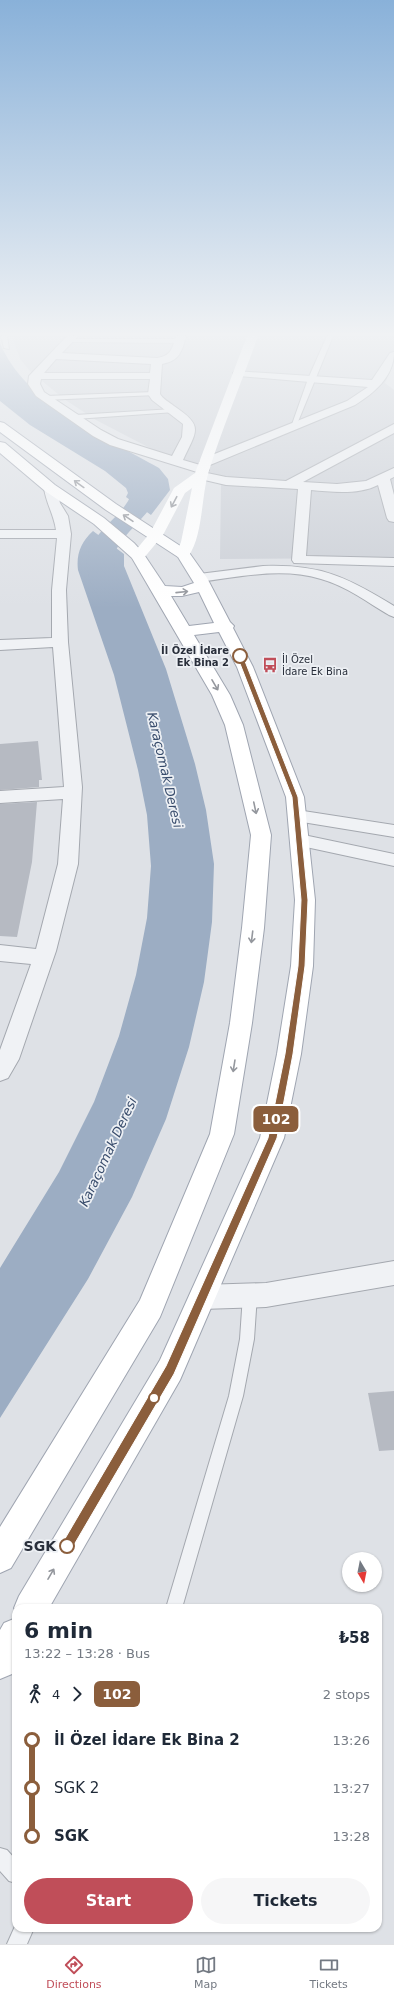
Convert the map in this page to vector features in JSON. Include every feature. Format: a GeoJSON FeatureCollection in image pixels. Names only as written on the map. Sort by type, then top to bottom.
{"type":"FeatureCollection","features":[{"type":"Feature","properties":{"kind":"main road"},"geometry":{"type":"LineString","coordinates":[[1,427],[111,507],[150,532],[194,571],[226,626],[245,667],[295,797],[304,900],[302,966],[289,1054],[272,1138],[170,1370],[34,1604]]}},
{"type":"Feature","properties":{"kind":"main road"},"geometry":{"type":"LineString","coordinates":[[160,590],[185,592],[194,590],[194,571],[188,542],[203,469],[219,427]]}},
{"type":"Feature","properties":{"kind":"main road"},"geometry":{"type":"LineString","coordinates":[[0,446],[50,488],[99,521],[133,551],[160,590],[221,695],[234,725],[261,835],[253,928],[242,1016],[222,1134],[150,1308],[0,1557]]}},
{"type":"Feature","properties":{"kind":"main road"},"geometry":{"type":"LineString","coordinates":[[133,551],[150,532],[179,491],[203,469]]}},
{"type":"Feature","properties":{"kind":"main road"},"geometry":{"type":"LineString","coordinates":[[184,632],[226,626]]}},
{"type":"Feature","properties":{"kind":"main road"},"geometry":{"type":"LineString","coordinates":[[0,1662],[12,1642]]}},
{"type":"Feature","properties":{"kind":"street"},"geometry":{"type":"LineString","coordinates":[[88,427],[114,442],[203,469],[226,481],[357,488],[369,485],[388,475],[394,518]]}},
{"type":"Feature","properties":{"kind":"street"},"geometry":{"type":"LineString","coordinates":[[176,462],[190,427]]}},
{"type":"Feature","properties":{"kind":"street"},"geometry":{"type":"LineString","coordinates":[[203,469],[297,427]]}},
{"type":"Feature","properties":{"kind":"street"},"geometry":{"type":"LineString","coordinates":[[288,485],[394,428]]}},
{"type":"Feature","properties":{"kind":"street"},"geometry":{"type":"LineString","coordinates":[[299,560],[305,486]]}},
{"type":"Feature","properties":{"kind":"street"},"geometry":{"type":"LineString","coordinates":[[0,1072],[8,1059],[43,956],[68,864],[73,793],[60,642],[59,590],[64,534],[61,516],[54,503],[50,488]]}},
{"type":"Feature","properties":{"kind":"street"},"geometry":{"type":"LineString","coordinates":[[0,534],[64,534]]}},
{"type":"Feature","properties":{"kind":"street"},"geometry":{"type":"LineString","coordinates":[[194,571],[243,560],[394,562]]}},
{"type":"Feature","properties":{"kind":"street"},"geometry":{"type":"LineString","coordinates":[[194,571],[271,570],[311,572],[354,588],[394,612]]}},
{"type":"Feature","properties":{"kind":"street"},"geometry":{"type":"LineString","coordinates":[[0,645],[60,642]]}},
{"type":"Feature","properties":{"kind":"street"},"geometry":{"type":"LineString","coordinates":[[0,797],[73,793]]}},
{"type":"Feature","properties":{"kind":"street"},"geometry":{"type":"LineString","coordinates":[[297,816],[394,831]]}},
{"type":"Feature","properties":{"kind":"street"},"geometry":{"type":"LineString","coordinates":[[299,840],[394,860]]}},
{"type":"Feature","properties":{"kind":"street"},"geometry":{"type":"LineString","coordinates":[[0,953],[43,956]]}},
{"type":"Feature","properties":{"kind":"street"},"geometry":{"type":"LineString","coordinates":[[202,1298],[266,1295],[394,1273]]}},
{"type":"Feature","properties":{"kind":"lane"},"geometry":{"type":"LineString","coordinates":[[175,1604],[236,1396],[247,1339],[250,1295]]}},
{"type":"Feature","properties":{"kind":"lane"},"geometry":{"type":"LineString","coordinates":[[0,1857],[12,1870]]}},
{"type":"Feature","properties":{"kind":"lane"},"geometry":{"type":"LineString","coordinates":[[17,1944],[22,1932]]}},
{"type":"Feature","properties":{"kind":"shaded area"},"geometry":{"type":"Polygon","coordinates":[[[109,427],[394,427],[394,558],[220,559],[221,485],[109,427]]]}},
{"type":"Feature","properties":{"kind":"water"},"geometry":{"type":"Polygon","coordinates":[[[33,427],[85,427],[159,468],[168,479],[170,490],[151,515],[126,497],[128,493],[126,488],[105,471],[33,427]]]}},
{"type":"Feature","properties":{"kind":"water"},"geometry":{"type":"Polygon","coordinates":[[[93,531],[124,554],[124,566],[166,669],[195,764],[206,810],[214,864],[212,922],[204,982],[189,1047],[166,1119],[132,1197],[88,1279],[0,1418],[0,1268],[59,1172],[94,1102],[119,1036],[136,975],[147,918],[151,866],[147,815],[138,770],[114,675],[78,570],[80,549],[85,539],[93,531]]]}},
{"type":"Feature","properties":{"kind":"building"},"geometry":{"type":"Polygon","coordinates":[[[38,741],[42,780],[39,780],[39,787],[0,790],[0,744],[38,741]]]}},
{"type":"Feature","properties":{"kind":"building"},"geometry":{"type":"Polygon","coordinates":[[[37,802],[32,862],[17,937],[0,936],[0,804],[37,802]]]}},
{"type":"Feature","properties":{"kind":"building"},"geometry":{"type":"Polygon","coordinates":[[[394,1391],[394,1450],[379,1451],[368,1393],[394,1391]]]}},
{"type":"Feature","properties":{"kind":"waterway","name":"Karaçomak Deresi"},"geometry":{"type":"LineString","coordinates":[[111,595],[103,575],[100,559],[101,554],[104,546],[137,507],[146,488],[144,480],[140,475],[122,464]]}},
{"type":"Feature","properties":{"kind":"bus line","name":"102"},"geometry":{"type":"LineString","coordinates":[[67,1546],[170,1370],[272,1138],[289,1054],[302,966],[304,900],[295,797],[240,656]]}},
{"type":"Feature","properties":{"kind":"place","name":"İl Özel İdare Ek Bina 2"},"geometry":{"type":"Point","coordinates":[240,656]}},
{"type":"Feature","properties":{"kind":"place","name":"İl Özel İdare Ek Bina"},"geometry":{"type":"Point","coordinates":[270,665]}},
{"type":"Feature","properties":{"kind":"place","name":"SGK"},"geometry":{"type":"Point","coordinates":[67,1546]}}]}
